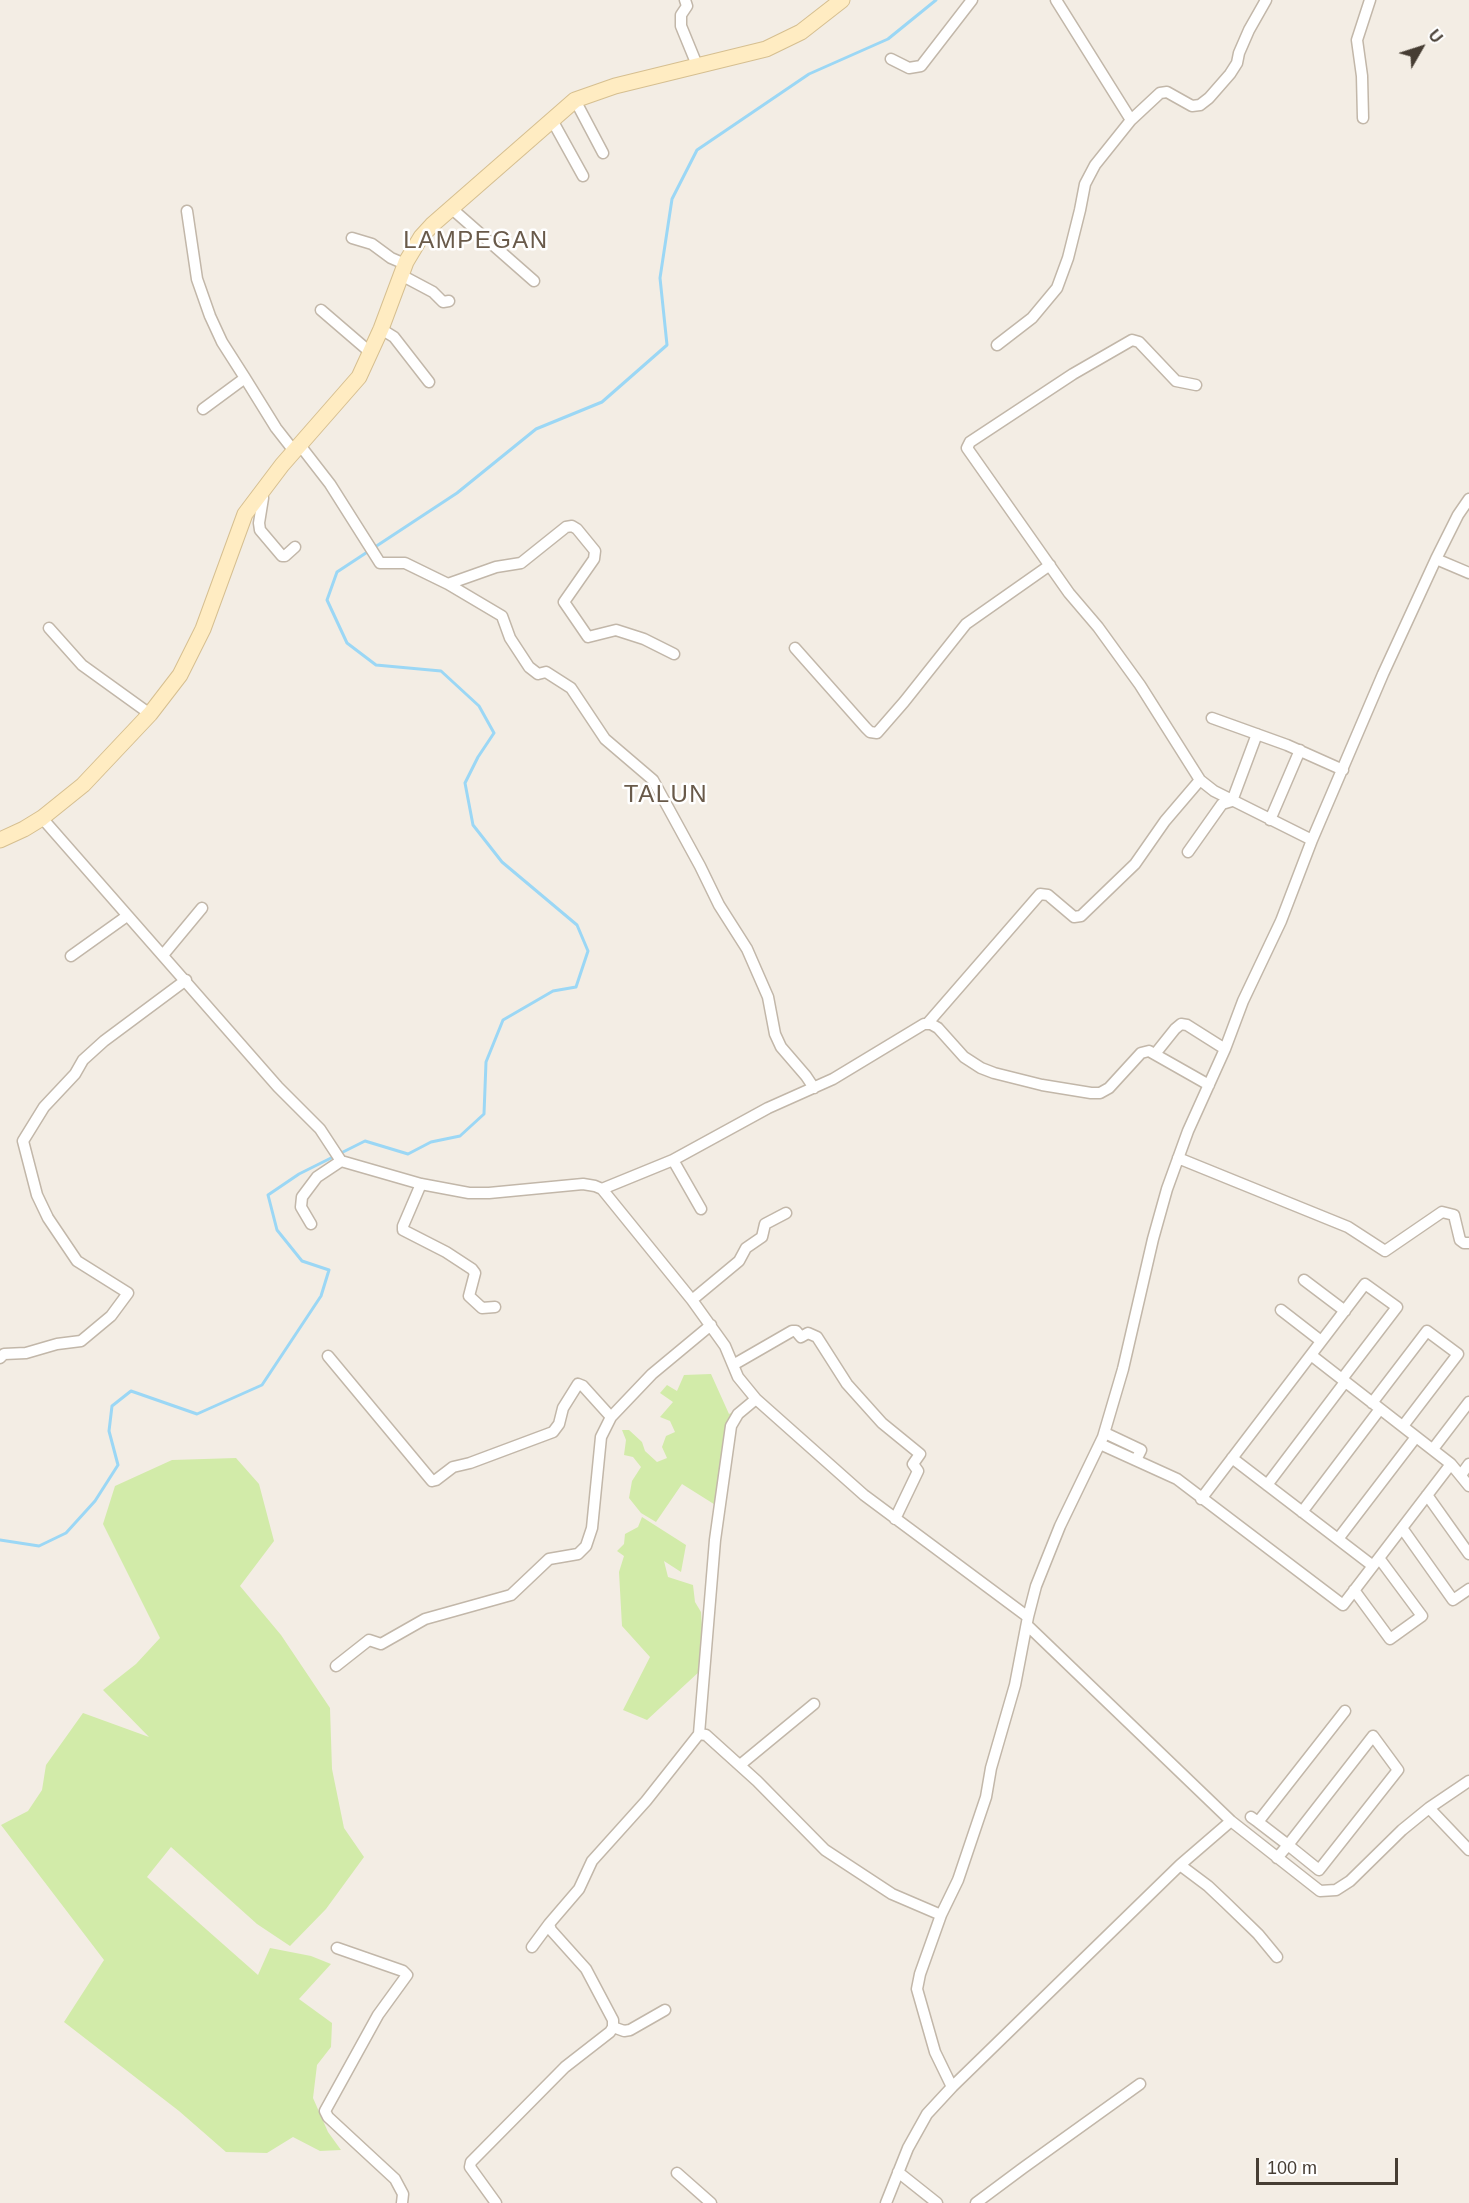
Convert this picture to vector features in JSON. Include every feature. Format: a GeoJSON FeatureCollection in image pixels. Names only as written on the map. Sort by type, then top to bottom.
{"type":"FeatureCollection","features":[{"type":"Feature","properties":{"kind":"main road"},"geometry":{"type":"LineString","coordinates":[[0,840],[42,818],[82,785],[150,714],[180,675],[194,651],[250,505],[296,448],[354,384],[371,353],[403,270],[421,237],[575,100],[615,86],[742,55],[790,39],[842,0]]}},
{"type":"Feature","properties":{"kind":"street"},"geometry":{"type":"LineString","coordinates":[[685,0],[687,6],[681,15],[681,26],[697,65]]}},
{"type":"Feature","properties":{"kind":"street"},"geometry":{"type":"LineString","coordinates":[[891,59],[909,68],[921,66],[972,0]]}},
{"type":"Feature","properties":{"kind":"street"},"geometry":{"type":"LineString","coordinates":[[1056,0],[1131,120]]}},
{"type":"Feature","properties":{"kind":"street"},"geometry":{"type":"LineString","coordinates":[[997,345],[1032,318],[1057,288],[1068,258],[1087,178],[1131,120],[1162,92],[1167,92],[1192,106],[1200,105],[1209,98],[1237,63],[1249,30],[1266,0]]}},
{"type":"Feature","properties":{"kind":"street"},"geometry":{"type":"LineString","coordinates":[[1362,118],[1362,76],[1357,40],[1370,0]]}},
{"type":"Feature","properties":{"kind":"street"},"geometry":{"type":"LineString","coordinates":[[575,100],[603,153]]}},
{"type":"Feature","properties":{"kind":"street"},"geometry":{"type":"LineString","coordinates":[[552,120],[584,176]]}},
{"type":"Feature","properties":{"kind":"street"},"geometry":{"type":"LineString","coordinates":[[451,208],[534,281]]}},
{"type":"Feature","properties":{"kind":"street"},"geometry":{"type":"LineString","coordinates":[[187,211],[195,268],[202,296],[222,342],[244,378],[296,448],[330,484],[362,538],[380,563],[405,563],[502,616],[510,638],[529,667],[538,674],[546,672],[571,688],[605,739],[653,780],[719,904],[747,949],[768,997],[775,1034],[781,1047],[814,1088]]}},
{"type":"Feature","properties":{"kind":"street"},"geometry":{"type":"LineString","coordinates":[[352,238],[372,244],[443,302],[449,301]]}},
{"type":"Feature","properties":{"kind":"street"},"geometry":{"type":"LineString","coordinates":[[321,310],[371,353]]}},
{"type":"Feature","properties":{"kind":"street"},"geometry":{"type":"LineString","coordinates":[[381,329],[394,337],[429,382]]}},
{"type":"Feature","properties":{"kind":"street"},"geometry":{"type":"LineString","coordinates":[[1196,385],[1176,381],[1139,342],[1132,340],[1073,374],[969,443],[967,448],[1069,593],[1098,627],[1140,685],[1200,780],[1232,801],[1312,840]]}},
{"type":"Feature","properties":{"kind":"street"},"geometry":{"type":"LineString","coordinates":[[203,409],[244,378]]}},
{"type":"Feature","properties":{"kind":"street"},"geometry":{"type":"LineString","coordinates":[[260,492],[263,498],[260,530],[282,556],[295,547]]}},
{"type":"Feature","properties":{"kind":"street"},"geometry":{"type":"LineString","coordinates":[[952,2087],[935,2052],[917,1989],[920,1974],[941,1916],[958,1880],[986,1797],[1027,1621],[1051,1547],[1105,1433],[1167,1189],[1243,1001],[1281,921],[1312,840],[1383,674],[1436,559],[1458,515],[1469,499]]}},
{"type":"Feature","properties":{"kind":"street"},"geometry":{"type":"LineString","coordinates":[[1458,515],[1469,507]]}},
{"type":"Feature","properties":{"kind":"street"},"geometry":{"type":"LineString","coordinates":[[447,584],[496,567],[521,564],[566,527],[572,526],[577,529],[595,554],[594,559],[564,602],[588,637],[616,630],[644,639],[674,654]]}},
{"type":"Feature","properties":{"kind":"street"},"geometry":{"type":"LineString","coordinates":[[1436,559],[1469,573]]}},
{"type":"Feature","properties":{"kind":"street"},"geometry":{"type":"LineString","coordinates":[[795,648],[866,728],[874,733],[881,729],[966,624],[1050,565]]}},
{"type":"Feature","properties":{"kind":"street"},"geometry":{"type":"LineString","coordinates":[[49,628],[82,665],[150,714]]}},
{"type":"Feature","properties":{"kind":"street"},"geometry":{"type":"LineString","coordinates":[[1212,718],[1300,750],[1343,770]]}},
{"type":"Feature","properties":{"kind":"street"},"geometry":{"type":"LineString","coordinates":[[1232,801],[1257,734]]}},
{"type":"Feature","properties":{"kind":"street"},"geometry":{"type":"LineString","coordinates":[[1270,820],[1300,750]]}},
{"type":"Feature","properties":{"kind":"street"},"geometry":{"type":"LineString","coordinates":[[602,1189],[673,1160],[768,1108],[833,1079],[927,1024],[1040,894],[1048,895],[1074,917],[1081,916],[1135,864],[1165,821],[1200,780]]}},
{"type":"Feature","properties":{"kind":"street"},"geometry":{"type":"LineString","coordinates":[[1188,852],[1222,804],[1232,801]]}},
{"type":"Feature","properties":{"kind":"street"},"geometry":{"type":"LineString","coordinates":[[42,818],[278,1087],[320,1129],[340,1160],[421,1184],[480,1194],[573,1185],[595,1185],[602,1189],[693,1300],[729,1353],[738,1377],[756,1400],[832,1468],[1027,1621],[1231,1821],[1320,1891],[1336,1890],[1350,1881],[1402,1830],[1429,1808],[1469,1781]]}},
{"type":"Feature","properties":{"kind":"street"},"geometry":{"type":"LineString","coordinates":[[163,955],[202,908]]}},
{"type":"Feature","properties":{"kind":"street"},"geometry":{"type":"LineString","coordinates":[[71,956],[127,916]]}},
{"type":"Feature","properties":{"kind":"street"},"geometry":{"type":"LineString","coordinates":[[0,1358],[4,1354],[26,1353],[57,1344],[81,1341],[111,1316],[128,1293],[77,1261],[48,1218],[37,1195],[23,1141],[44,1107],[75,1074],[83,1060],[104,1041],[186,980]]}},
{"type":"Feature","properties":{"kind":"street"},"geometry":{"type":"LineString","coordinates":[[927,1024],[938,1028],[964,1057],[981,1068],[1010,1078],[1097,1093],[1109,1088],[1141,1053],[1149,1051],[1209,1085]]}},
{"type":"Feature","properties":{"kind":"street"},"geometry":{"type":"LineString","coordinates":[[1155,1054],[1181,1024],[1187,1025],[1225,1049]]}},
{"type":"Feature","properties":{"kind":"street"},"geometry":{"type":"LineString","coordinates":[[1178,1158],[1348,1227],[1385,1251],[1389,1251],[1439,1212],[1448,1213],[1454,1217],[1460,1240],[1464,1244],[1469,1242]]}},
{"type":"Feature","properties":{"kind":"street"},"geometry":{"type":"LineString","coordinates":[[310,1224],[301,1207],[302,1197],[317,1177],[340,1160]]}},
{"type":"Feature","properties":{"kind":"street"},"geometry":{"type":"LineString","coordinates":[[673,1160],[701,1209]]}},
{"type":"Feature","properties":{"kind":"street"},"geometry":{"type":"LineString","coordinates":[[421,1184],[403,1230],[446,1252],[472,1269],[474,1273],[469,1296],[482,1308],[495,1307]]}},
{"type":"Feature","properties":{"kind":"street"},"geometry":{"type":"LineString","coordinates":[[693,1300],[739,1261],[746,1248],[762,1238],[765,1224],[786,1213]]}},
{"type":"Feature","properties":{"kind":"street"},"geometry":{"type":"LineString","coordinates":[[1304,1280],[1345,1311]]}},
{"type":"Feature","properties":{"kind":"street"},"geometry":{"type":"LineString","coordinates":[[1201,1499],[1365,1284],[1397,1308],[1267,1485]]}},
{"type":"Feature","properties":{"kind":"street"},"geometry":{"type":"LineString","coordinates":[[1281,1310],[1321,1341]]}},
{"type":"Feature","properties":{"kind":"street"},"geometry":{"type":"LineString","coordinates":[[336,1666],[369,1640],[381,1644],[424,1619],[507,1597],[516,1592],[549,1559],[578,1554],[586,1546],[592,1528],[601,1437],[612,1417],[652,1374],[711,1326]]}},
{"type":"Feature","properties":{"kind":"street"},"geometry":{"type":"LineString","coordinates":[[733,1365],[792,1331],[796,1331],[801,1337],[808,1333],[817,1337],[847,1384],[882,1423],[920,1454],[913,1464],[918,1471],[895,1519]]}},
{"type":"Feature","properties":{"kind":"street"},"geometry":{"type":"LineString","coordinates":[[1302,1512],[1427,1331],[1458,1354],[1403,1426]]}},
{"type":"Feature","properties":{"kind":"street"},"geometry":{"type":"LineString","coordinates":[[1311,1355],[1433,1449],[1451,1464],[1469,1486]]}},
{"type":"Feature","properties":{"kind":"street"},"geometry":{"type":"LineString","coordinates":[[328,1356],[432,1481],[453,1467],[470,1463],[553,1432],[558,1426],[563,1408],[578,1384],[582,1385],[612,1417]]}},
{"type":"Feature","properties":{"kind":"street"},"geometry":{"type":"LineString","coordinates":[[532,1947],[579,1889],[597,1854],[646,1801],[699,1734],[716,1540],[731,1426],[734,1418],[756,1400]]}},
{"type":"Feature","properties":{"kind":"street"},"geometry":{"type":"LineString","coordinates":[[1433,1449],[1469,1402]]}},
{"type":"Feature","properties":{"kind":"street"},"geometry":{"type":"LineString","coordinates":[[1105,1433],[1141,1450],[1136,1460]]}},
{"type":"Feature","properties":{"kind":"street"},"geometry":{"type":"LineString","coordinates":[[1338,1539],[1416,1437]]}},
{"type":"Feature","properties":{"kind":"street"},"geometry":{"type":"LineString","coordinates":[[1100,1444],[1177,1479],[1342,1605],[1451,1464]]}},
{"type":"Feature","properties":{"kind":"street"},"geometry":{"type":"LineString","coordinates":[[1232,1458],[1338,1539],[1376,1562],[1422,1616],[1390,1639],[1354,1590]]}},
{"type":"Feature","properties":{"kind":"street"},"geometry":{"type":"LineString","coordinates":[[1461,1475],[1469,1464]]}},
{"type":"Feature","properties":{"kind":"street"},"geometry":{"type":"LineString","coordinates":[[1427,1495],[1469,1554]]}},
{"type":"Feature","properties":{"kind":"street"},"geometry":{"type":"LineString","coordinates":[[1402,1528],[1454,1600],[1469,1589]]}},
{"type":"Feature","properties":{"kind":"street"},"geometry":{"type":"LineString","coordinates":[[740,1765],[814,1704]]}},
{"type":"Feature","properties":{"kind":"street"},"geometry":{"type":"LineString","coordinates":[[1277,1858],[1288,1845],[1373,1736],[1398,1770],[1319,1869],[1288,1845],[1254,1820],[1345,1711]]}},
{"type":"Feature","properties":{"kind":"street"},"geometry":{"type":"LineString","coordinates":[[699,1734],[706,1735],[740,1765],[825,1850],[892,1894],[941,1916]]}},
{"type":"Feature","properties":{"kind":"street"},"geometry":{"type":"LineString","coordinates":[[1429,1808],[1469,1850]]}},
{"type":"Feature","properties":{"kind":"street"},"geometry":{"type":"LineString","coordinates":[[886,2203],[908,2148],[927,2114],[1180,1865],[1231,1821]]}},
{"type":"Feature","properties":{"kind":"street"},"geometry":{"type":"LineString","coordinates":[[1180,1865],[1220,1897],[1258,1934],[1277,1957]]}},
{"type":"Feature","properties":{"kind":"street"},"geometry":{"type":"LineString","coordinates":[[496,2203],[470,2168],[471,2162],[565,2067],[610,2032],[613,2027],[613,2020],[586,1969],[551,1930],[549,1924]]}},
{"type":"Feature","properties":{"kind":"street"},"geometry":{"type":"LineString","coordinates":[[337,1948],[403,1971],[407,1975],[378,2015],[325,2111],[328,2117],[395,2179],[403,2194],[402,2203]]}},
{"type":"Feature","properties":{"kind":"street"},"geometry":{"type":"LineString","coordinates":[[613,2027],[624,2031],[630,2030],[666,2010]]}},
{"type":"Feature","properties":{"kind":"street"},"geometry":{"type":"LineString","coordinates":[[976,2203],[1140,2084]]}},
{"type":"Feature","properties":{"kind":"street"},"geometry":{"type":"LineString","coordinates":[[898,2172],[937,2203]]}},
{"type":"Feature","properties":{"kind":"street"},"geometry":{"type":"LineString","coordinates":[[678,2173],[711,2203]]}},
{"type":"Feature","properties":{"kind":"green space"},"geometry":{"type":"Polygon","coordinates":[[[711,1374],[729,1414],[737,1410],[717,1506],[682,1484],[656,1522],[641,1513],[629,1498],[632,1481],[641,1467],[633,1457],[624,1455],[626,1440],[622,1430],[629,1430],[642,1442],[645,1451],[657,1462],[667,1458],[662,1447],[666,1436],[675,1432],[670,1421],[660,1417],[673,1402],[660,1393],[667,1385],[677,1391],[684,1375],[711,1374]]]}},
{"type":"Feature","properties":{"kind":"green space"},"geometry":{"type":"Polygon","coordinates":[[[236,1458],[259,1484],[274,1541],[240,1586],[281,1635],[330,1708],[332,1769],[344,1828],[364,1857],[326,1909],[290,1946],[257,1924],[171,1847],[147,1877],[258,1975],[270,1948],[311,1956],[331,1964],[299,1999],[332,2023],[331,2047],[317,2065],[313,2098],[328,2132],[341,2150],[320,2151],[293,2137],[267,2153],[226,2152],[179,2111],[64,2022],[104,1960],[1,1825],[28,1811],[42,1790],[46,1765],[83,1713],[149,1737],[103,1690],[136,1664],[160,1638],[103,1524],[115,1486],[172,1460],[236,1458]]]}},
{"type":"Feature","properties":{"kind":"green space"},"geometry":{"type":"Polygon","coordinates":[[[642,1517],[686,1545],[681,1572],[664,1561],[668,1577],[693,1585],[695,1602],[701,1612],[702,1628],[701,1670],[647,1720],[623,1710],[650,1657],[622,1626],[619,1572],[624,1556],[617,1551],[624,1544],[625,1534],[638,1527],[642,1517]]]}},
{"type":"Feature","properties":{"kind":"waterway"},"geometry":{"type":"LineString","coordinates":[[0,1540],[39,1546],[66,1533],[95,1501],[118,1465],[109,1431],[112,1406],[131,1391],[197,1414],[262,1385],[321,1296],[329,1270],[302,1261],[277,1230],[268,1195],[299,1174],[365,1141],[408,1154],[431,1142],[460,1136],[484,1114],[486,1062],[503,1020],[553,991],[576,987],[588,951],[577,925],[502,862],[473,825],[465,783],[494,733],[479,706],[441,671],[376,665],[347,643],[327,600],[337,572],[457,493],[536,429],[602,402],[667,345],[660,278],[672,199],[697,150],[809,74],[888,39],[936,0]]}},
{"type":"Feature","properties":{"kind":"district","name":"LAMPEGAN"},"geometry":{"type":"Point","coordinates":[476,241]}},
{"type":"Feature","properties":{"kind":"district","name":"TALUN"},"geometry":{"type":"Point","coordinates":[666,795]}}]}
